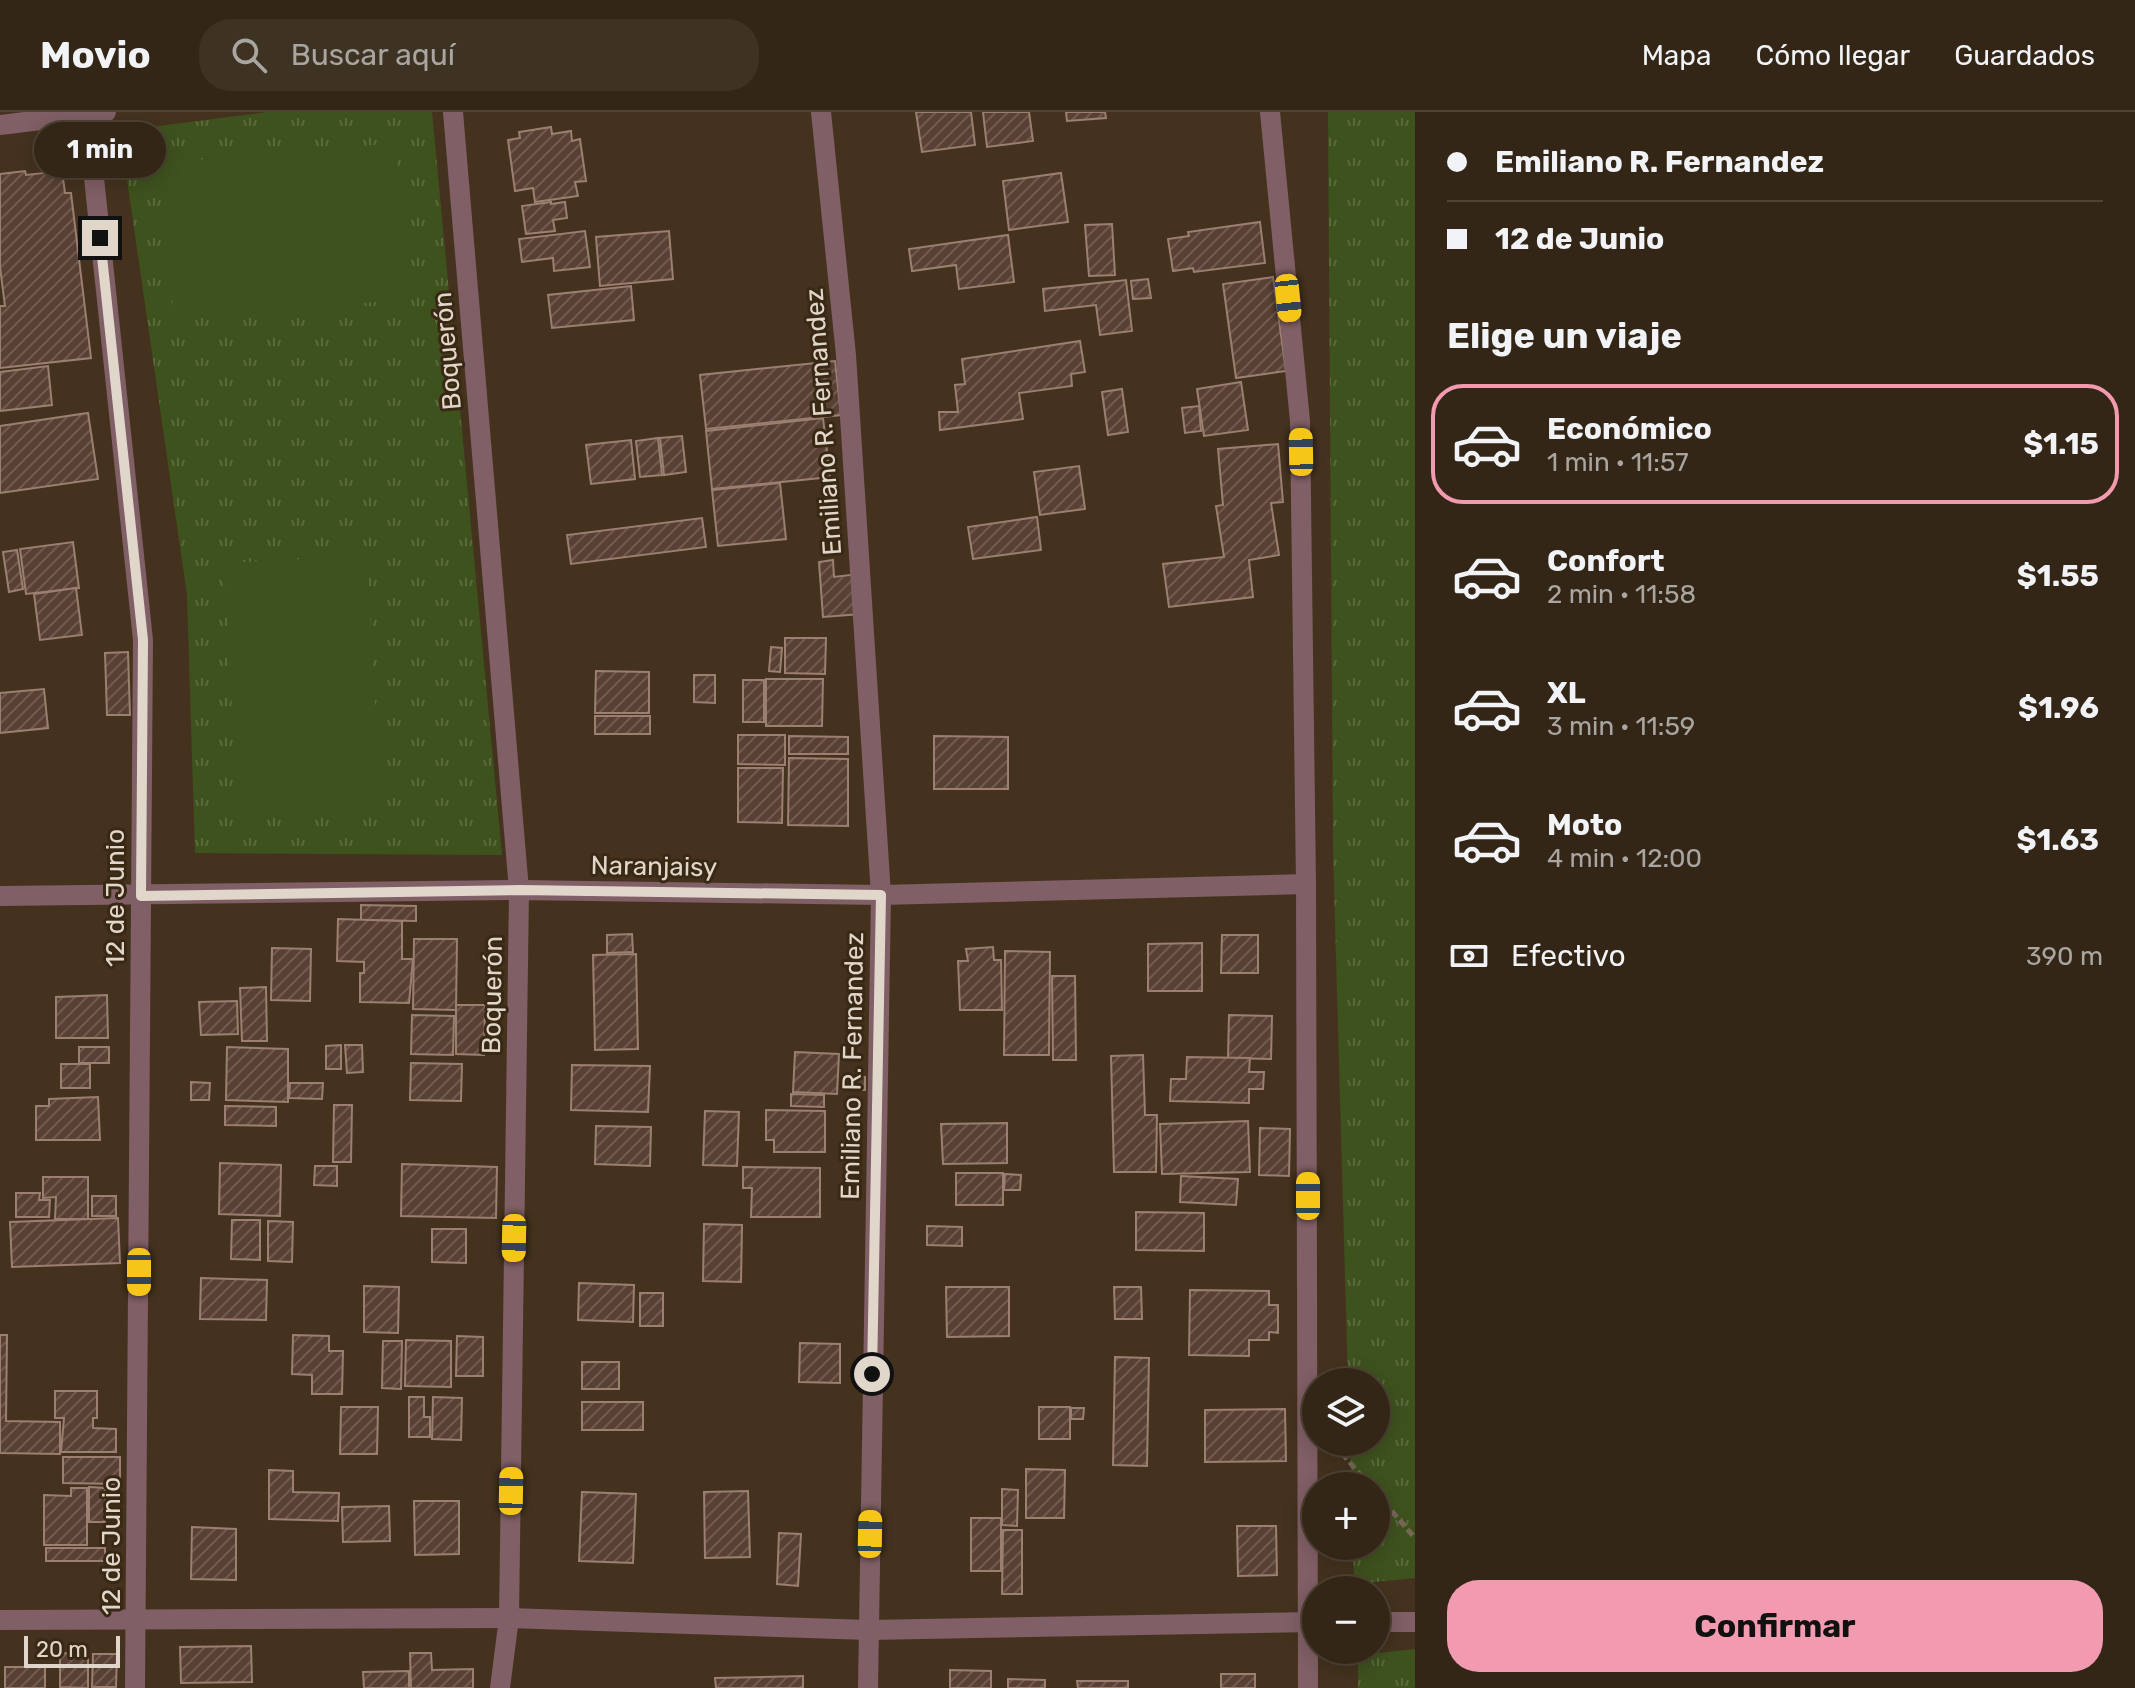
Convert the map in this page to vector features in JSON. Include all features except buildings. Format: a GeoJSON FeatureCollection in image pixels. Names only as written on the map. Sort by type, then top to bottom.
{"type":"FeatureCollection","features":[{"type":"Feature","properties":{"kind":"street","name":"Boquerón"},"geometry":{"type":"LineString","coordinates":[[453,112],[519,890],[509,1618],[500,1688]]}},
{"type":"Feature","properties":{"kind":"street","name":"Emiliano R. Fernandez"},"geometry":{"type":"LineString","coordinates":[[821,112],[846,355],[881,895],[868,1688]]}},
{"type":"Feature","properties":{"kind":"street"},"geometry":{"type":"LineString","coordinates":[[1270,112],[1300,421],[1313,1576]]}},
{"type":"Feature","properties":{"kind":"street"},"geometry":{"type":"LineString","coordinates":[[0,125],[93,113]]}},
{"type":"Feature","properties":{"kind":"street","name":"12 de Junio"},"geometry":{"type":"LineString","coordinates":[[93,113],[143,640],[135,1688]]}},
{"type":"Feature","properties":{"kind":"street","name":"Naranjaisy"},"geometry":{"type":"LineString","coordinates":[[0,896],[519,890],[881,895],[1306,884]]}},
{"type":"Feature","properties":{"kind":"street"},"geometry":{"type":"LineString","coordinates":[[0,1620],[137,1617],[509,1618],[868,1630],[1302,1622]]}},
{"type":"Feature","properties":{"kind":"street"},"geometry":{"type":"LineString","coordinates":[[1390,1622],[1415,1622]]}},
{"type":"Feature","properties":{"kind":"street"},"geometry":{"type":"LineString","coordinates":[[1308,1688],[1310,1664]]}},
{"type":"Feature","properties":{"kind":"path"},"geometry":{"type":"LineString","coordinates":[[1344,1456],[1358,1472]]}},
{"type":"Feature","properties":{"kind":"path"},"geometry":{"type":"LineString","coordinates":[[1390,1509],[1415,1538]]}},
{"type":"Feature","properties":{"kind":"green space"},"geometry":{"type":"Polygon","coordinates":[[[268,112],[432,112],[502,855],[195,853],[187,595],[120,131],[268,112]]]}},
{"type":"Feature","properties":{"kind":"green space"},"geometry":{"type":"Polygon","coordinates":[[[1328,112],[1415,112],[1415,1578],[1390,1580],[1390,1576],[1354,1576],[1353,1560],[1390,1560],[1390,1472],[1351,1472],[1350,1456],[1390,1456],[1390,1368],[1348,1368],[1333,850],[1328,112]]]}},
{"type":"Feature","properties":{"kind":"green space"},"geometry":{"type":"Polygon","coordinates":[[[396,143],[409,299],[174,319],[160,163],[396,143]]]}},
{"type":"Feature","properties":{"kind":"green space"},"geometry":{"type":"Polygon","coordinates":[[[367,556],[381,812],[238,820],[224,563],[367,556]]]}},
{"type":"Feature","properties":{"kind":"green space"},"geometry":{"type":"Polygon","coordinates":[[[1415,1649],[1415,1688],[1358,1688],[1358,1664],[1390,1664],[1390,1652],[1415,1649]]]}},
{"type":"Feature","properties":{"kind":"route"},"geometry":{"type":"LineString","coordinates":[[100,238],[143,640],[141,896],[519,890],[881,895],[872,1374]]}}]}
